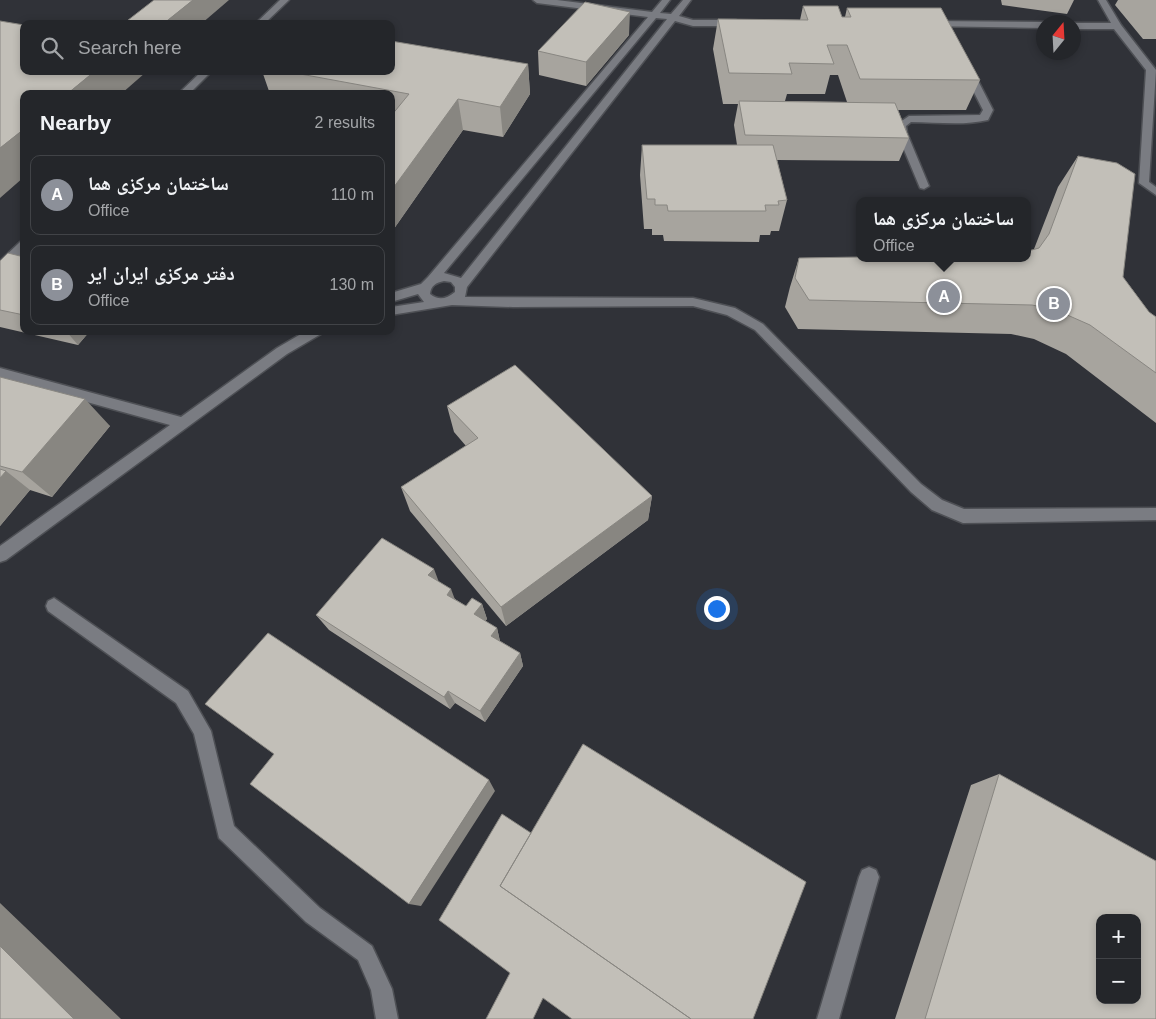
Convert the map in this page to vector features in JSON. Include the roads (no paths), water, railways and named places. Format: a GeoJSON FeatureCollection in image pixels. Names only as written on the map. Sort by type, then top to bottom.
{"type":"FeatureCollection","features":[{"type":"Feature","properties":{"kind":"lane"},"geometry":{"type":"LineString","coordinates":[[263,20],[285,0]]}},
{"type":"Feature","properties":{"kind":"lane"},"geometry":{"type":"LineString","coordinates":[[537,0],[672,17],[693,23],[741,24]]}},
{"type":"Feature","properties":{"kind":"lane"},"geometry":{"type":"LineString","coordinates":[[666,0],[429,283],[424,295],[431,302],[693,302],[731,311],[759,327],[916,488],[937,505],[963,516],[1156,514]]}},
{"type":"Feature","properties":{"kind":"lane"},"geometry":{"type":"LineString","coordinates":[[395,309],[448,302],[461,294],[461,286],[687,0]]}},
{"type":"Feature","properties":{"kind":"lane"},"geometry":{"type":"LineString","coordinates":[[1102,0],[1117,26],[1153,71],[1144,183],[1156,192]]}},
{"type":"Feature","properties":{"kind":"lane"},"geometry":{"type":"LineString","coordinates":[[917,24],[948,29],[1036,25]]}},
{"type":"Feature","properties":{"kind":"lane"},"geometry":{"type":"LineString","coordinates":[[1081,26],[1117,26]]}},
{"type":"Feature","properties":{"kind":"lane"},"geometry":{"type":"LineString","coordinates":[[924,186],[902,133],[901,125],[909,119],[963,120],[984,118],[988,110],[963,59]]}},
{"type":"Feature","properties":{"kind":"lane"},"geometry":{"type":"LineString","coordinates":[[187,90],[204,75]]}},
{"type":"Feature","properties":{"kind":"lane"},"geometry":{"type":"LineString","coordinates":[[0,268],[20,248]]}},
{"type":"Feature","properties":{"kind":"lane"},"geometry":{"type":"LineString","coordinates":[[395,296],[444,277],[455,279],[461,286]]}},
{"type":"Feature","properties":{"kind":"lane"},"geometry":{"type":"LineString","coordinates":[[0,555],[282,352],[310,335]]}},
{"type":"Feature","properties":{"kind":"lane"},"geometry":{"type":"LineString","coordinates":[[0,373],[183,423]]}},
{"type":"Feature","properties":{"kind":"lane"},"geometry":{"type":"LineString","coordinates":[[54,606],[182,697],[202,731],[226,831],[313,915],[365,953],[381,989],[387,1019]]}},
{"type":"Feature","properties":{"kind":"lane"},"geometry":{"type":"LineString","coordinates":[[828,1019],[870,877]]}},
{"type":"Feature","properties":{"kind":"place","name":"ساختمان مرکزی هما"},"geometry":{"type":"Point","coordinates":[944,297]}},
{"type":"Feature","properties":{"kind":"place","name":"دفتر مرکزی ایران ایر"},"geometry":{"type":"Point","coordinates":[1054,304]}}]}
